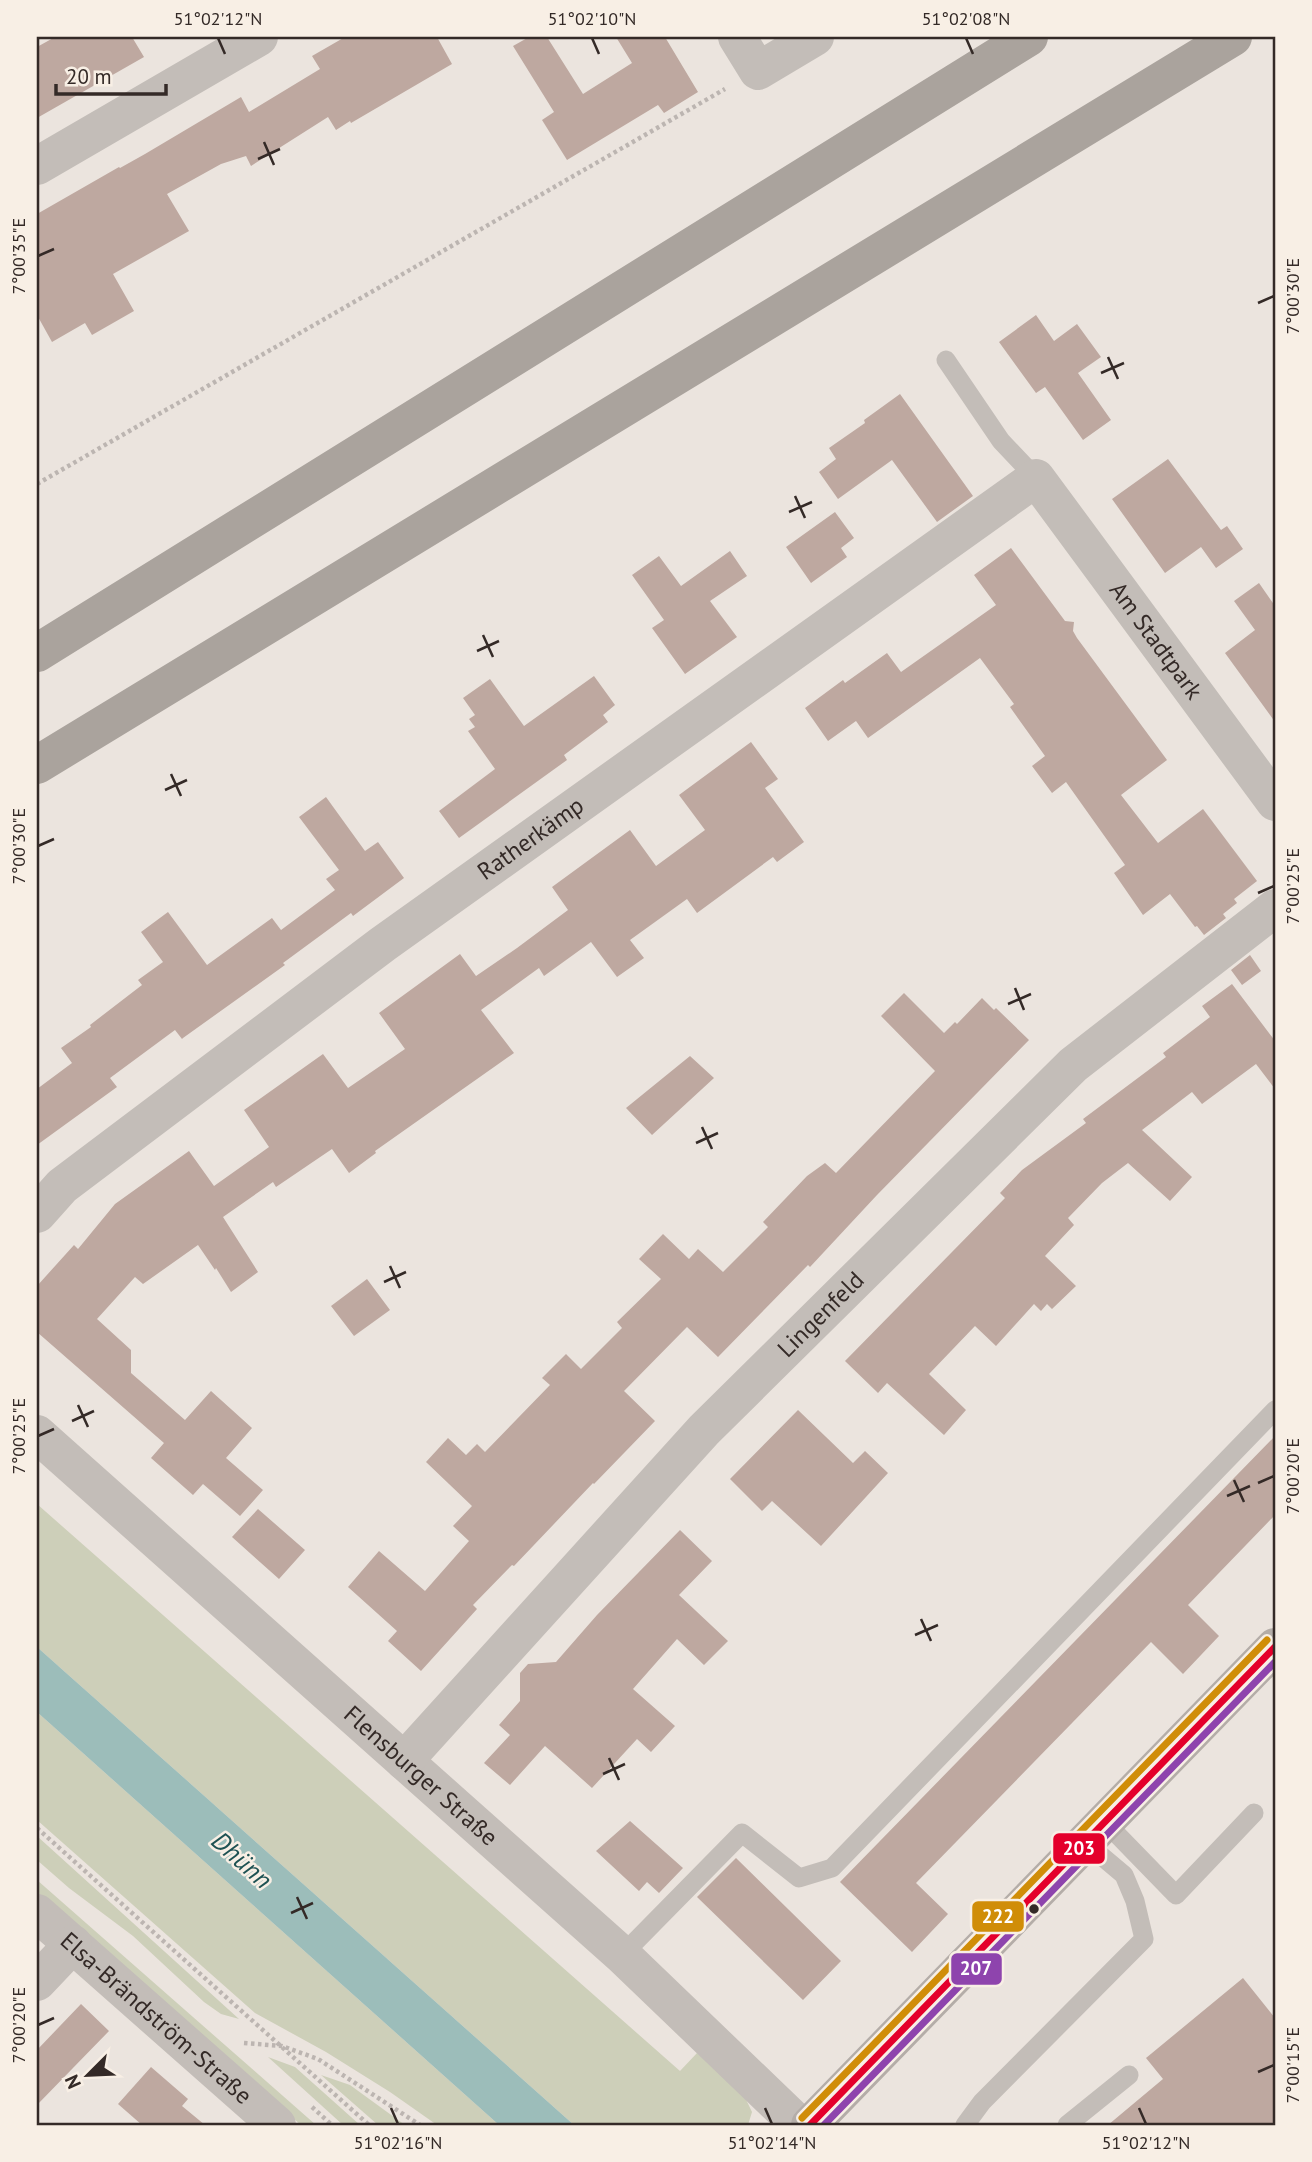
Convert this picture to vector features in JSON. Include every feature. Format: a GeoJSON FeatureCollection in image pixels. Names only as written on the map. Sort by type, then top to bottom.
{"type":"FeatureCollection","features":[{"type":"Feature","properties":{"kind":"highway"},"geometry":{"type":"LineString","coordinates":[[37,653],[1029,37]]}},
{"type":"Feature","properties":{"kind":"highway"},"geometry":{"type":"LineString","coordinates":[[37,765],[1233,37]]}},
{"type":"Feature","properties":{"kind":"main road"},"geometry":{"type":"LineString","coordinates":[[810,2125],[1275,1647]]}},
{"type":"Feature","properties":{"kind":"street"},"geometry":{"type":"LineString","coordinates":[[37,166],[259,37]]}},
{"type":"Feature","properties":{"kind":"street"},"geometry":{"type":"LineString","coordinates":[[737,37],[758,71],[815,37]]}},
{"type":"Feature","properties":{"kind":"street","name":"Am Stadtpark"},"geometry":{"type":"LineString","coordinates":[[1036,478],[1275,802]]}},
{"type":"Feature","properties":{"kind":"street","name":"Ratherkämp"},"geometry":{"type":"LineString","coordinates":[[37,1214],[62,1186],[383,944],[1036,478]]}},
{"type":"Feature","properties":{"kind":"street","name":"Lingenfeld"},"geometry":{"type":"LineString","coordinates":[[404,1761],[704,1430],[1073,1065],[1275,908]]}},
{"type":"Feature","properties":{"kind":"street","name":"Flensburger Straße"},"geometry":{"type":"LineString","coordinates":[[37,1434],[622,1955],[799,2125]]}},
{"type":"Feature","properties":{"kind":"street","name":"Elsa-Brändström-Straße"},"geometry":{"type":"LineString","coordinates":[[37,1913],[277,2125]]}},
{"type":"Feature","properties":{"kind":"street"},"geometry":{"type":"LineString","coordinates":[[37,1982],[73,1944]]}},
{"type":"Feature","properties":{"kind":"lane"},"geometry":{"type":"LineString","coordinates":[[946,360],[1001,441],[1036,478]]}},
{"type":"Feature","properties":{"kind":"lane"},"geometry":{"type":"LineString","coordinates":[[622,1955],[742,1833],[799,1878],[832,1868],[1275,1410]]}},
{"type":"Feature","properties":{"kind":"lane"},"geometry":{"type":"LineString","coordinates":[[1096,1833],[1176,1895],[1254,1813]]}},
{"type":"Feature","properties":{"kind":"lane"},"geometry":{"type":"LineString","coordinates":[[965,2125],[982,2102],[1144,1939],[1135,1901],[1124,1875],[1096,1833]]}},
{"type":"Feature","properties":{"kind":"lane"},"geometry":{"type":"LineString","coordinates":[[1067,2125],[1129,2075]]}},
{"type":"Feature","properties":{"kind":"path"},"geometry":{"type":"LineString","coordinates":[[37,484],[758,71]]}},
{"type":"Feature","properties":{"kind":"path"},"geometry":{"type":"LineString","coordinates":[[37,1828],[369,2125]]}},
{"type":"Feature","properties":{"kind":"path"},"geometry":{"type":"LineString","coordinates":[[240,2043],[282,2046],[318,2059],[420,2125]]}},
{"type":"Feature","properties":{"kind":"green space"},"geometry":{"type":"Polygon","coordinates":[[[37,1504],[680,2071],[697,2053],[740,2087],[752,2112],[748,2125],[574,2125],[37,1647],[37,1504]]]}},
{"type":"Feature","properties":{"kind":"green space"},"geometry":{"type":"Polygon","coordinates":[[[37,1712],[499,2125],[437,2125],[326,2052],[255,2013],[37,1820],[37,1712]]]}},
{"type":"Feature","properties":{"kind":"green space"},"geometry":{"type":"Polygon","coordinates":[[[37,1836],[239,2019],[221,2014],[204,2002],[133,1936],[37,1860],[37,1836]]]}},
{"type":"Feature","properties":{"kind":"green space"},"geometry":{"type":"Polygon","coordinates":[[[37,1880],[316,2125],[301,2125],[37,1894],[37,1880]]]}},
{"type":"Feature","properties":{"kind":"green space"},"geometry":{"type":"Polygon","coordinates":[[[268,2057],[295,2067],[360,2125],[343,2125],[268,2057]]]}},
{"type":"Feature","properties":{"kind":"green space"},"geometry":{"type":"Polygon","coordinates":[[[321,2075],[350,2085],[405,2125],[378,2125],[321,2075]]]}},
{"type":"Feature","properties":{"kind":"water","name":"Dhünn"},"geometry":{"type":"Polygon","coordinates":[[[37,1647],[574,2125],[499,2125],[37,1712],[37,1647]]]}},
{"type":"Feature","properties":{"kind":"building"},"geometry":{"type":"Polygon","coordinates":[[[55,37],[132,37],[144,57],[37,118],[37,47],[55,37]]]}},
{"type":"Feature","properties":{"kind":"building"},"geometry":{"type":"Polygon","coordinates":[[[345,37],[437,37],[452,64],[336,130],[328,117],[251,166],[246,156],[221,164],[167,194],[189,231],[113,274],[134,311],[92,335],[85,323],[52,342],[37,315],[37,214],[241,97],[249,112],[320,69],[312,56],[345,37]]]}},
{"type":"Feature","properties":{"kind":"building"},"geometry":{"type":"Polygon","coordinates":[[[529,37],[547,37],[583,94],[632,63],[616,37],[665,37],[698,92],[664,113],[658,105],[567,160],[542,120],[554,112],[513,46],[529,37]]]}},
{"type":"Feature","properties":{"kind":"building"},"geometry":{"type":"Polygon","coordinates":[[[1036,315],[1054,341],[1077,324],[1101,357],[1078,373],[1111,420],[1083,440],[1045,387],[1036,393],[999,342],[1036,315]]]}},
{"type":"Feature","properties":{"kind":"building"},"geometry":{"type":"Polygon","coordinates":[[[900,394],[973,496],[937,522],[892,460],[838,499],[819,472],[836,459],[829,448],[900,394]]]}},
{"type":"Feature","properties":{"kind":"building"},"geometry":{"type":"Polygon","coordinates":[[[1168,459],[1221,530],[1227,526],[1243,549],[1216,568],[1201,547],[1165,573],[1112,499],[1168,459]]]}},
{"type":"Feature","properties":{"kind":"building"},"geometry":{"type":"Polygon","coordinates":[[[835,512],[854,538],[841,548],[847,557],[811,583],[786,547],[835,512]]]}},
{"type":"Feature","properties":{"kind":"building"},"geometry":{"type":"Polygon","coordinates":[[[1011,548],[1065,621],[1074,622],[1073,631],[1077,638],[1167,760],[1121,795],[1158,843],[1203,809],[1257,881],[1234,899],[1237,903],[1223,914],[1226,918],[1204,935],[1170,894],[1143,915],[1114,873],[1125,865],[1066,782],[1052,793],[1032,766],[1045,756],[1010,707],[1014,704],[980,658],[868,738],[856,721],[828,741],[805,708],[887,653],[901,672],[996,605],[974,575],[1011,548]]]}},
{"type":"Feature","properties":{"kind":"building"},"geometry":{"type":"Polygon","coordinates":[[[730,551],[747,576],[710,601],[737,637],[685,674],[652,628],[664,620],[632,575],[659,556],[681,586],[730,551]]]}},
{"type":"Feature","properties":{"kind":"building"},"geometry":{"type":"Polygon","coordinates":[[[1259,583],[1275,606],[1275,722],[1225,653],[1255,630],[1234,601],[1259,583]]]}},
{"type":"Feature","properties":{"kind":"building"},"geometry":{"type":"Polygon","coordinates":[[[594,676],[615,705],[603,715],[608,722],[564,755],[567,760],[459,838],[439,811],[495,769],[468,731],[475,727],[469,719],[475,715],[463,698],[490,679],[524,726],[594,676]]]}},
{"type":"Feature","properties":{"kind":"building"},"geometry":{"type":"Polygon","coordinates":[[[751,742],[778,779],[765,788],[804,842],[777,862],[773,857],[697,913],[687,899],[630,940],[644,958],[617,977],[591,942],[544,976],[539,968],[481,1010],[514,1053],[375,1151],[376,1153],[349,1173],[332,1149],[276,1187],[273,1182],[223,1217],[258,1272],[231,1292],[198,1245],[143,1284],[135,1277],[97,1319],[131,1350],[131,1373],[185,1420],[211,1391],[252,1428],[226,1458],[263,1490],[240,1516],[203,1484],[193,1495],[151,1458],[164,1443],[37,1332],[37,1286],[74,1245],[78,1249],[115,1204],[189,1151],[214,1186],[269,1147],[244,1110],[323,1054],[348,1088],[405,1049],[379,1013],[460,954],[476,976],[517,948],[568,910],[552,887],[630,830],[656,866],[705,830],[679,795],[751,742]]]}},
{"type":"Feature","properties":{"kind":"building"},"geometry":{"type":"Polygon","coordinates":[[[326,797],[365,851],[378,842],[404,878],[353,916],[351,913],[283,963],[285,965],[182,1039],[175,1030],[110,1078],[117,1087],[37,1145],[37,1089],[72,1063],[61,1048],[142,985],[138,980],[163,962],[141,932],[168,912],[207,965],[272,918],[281,930],[335,890],[326,879],[339,870],[299,817],[326,797]]]}},
{"type":"Feature","properties":{"kind":"building"},"geometry":{"type":"Polygon","coordinates":[[[1250,955],[1261,971],[1242,985],[1231,970],[1250,955]]]}},
{"type":"Feature","properties":{"kind":"building"},"geometry":{"type":"Polygon","coordinates":[[[1232,984],[1275,1041],[1275,1089],[1256,1064],[1202,1104],[1192,1092],[1142,1130],[1192,1177],[1170,1201],[1128,1163],[1102,1183],[1068,1218],[1074,1225],[1045,1256],[1076,1286],[1052,1309],[1047,1304],[1041,1311],[1034,1304],[996,1346],[975,1326],[929,1374],[966,1410],[944,1435],[887,1383],[878,1393],[845,1361],[1005,1198],[1000,1193],[1022,1170],[1086,1123],[1083,1119],[1166,1057],[1163,1053],[1210,1017],[1202,1006],[1232,984]]]}},
{"type":"Feature","properties":{"kind":"building"},"geometry":{"type":"Polygon","coordinates":[[[904,993],[944,1033],[955,1022],[957,1024],[982,998],[1029,1040],[810,1267],[808,1265],[718,1357],[687,1327],[624,1391],[655,1421],[473,1605],[477,1609],[421,1671],[388,1641],[397,1631],[348,1587],[379,1551],[425,1591],[469,1541],[453,1526],[472,1506],[426,1462],[448,1438],[466,1455],[477,1444],[485,1452],[550,1385],[542,1378],[566,1354],[581,1369],[622,1328],[617,1322],[661,1279],[639,1259],[663,1234],[689,1259],[698,1249],[723,1272],[768,1227],[763,1222],[807,1176],[825,1163],[836,1173],[935,1071],[881,1016],[904,993]]]}},
{"type":"Feature","properties":{"kind":"building"},"geometry":{"type":"Polygon","coordinates":[[[690,1056],[714,1078],[652,1135],[626,1108],[690,1056]]]}},
{"type":"Feature","properties":{"kind":"building"},"geometry":{"type":"Polygon","coordinates":[[[367,1279],[390,1310],[354,1336],[331,1306],[367,1279]]]}},
{"type":"Feature","properties":{"kind":"building"},"geometry":{"type":"Polygon","coordinates":[[[798,1410],[853,1463],[865,1451],[888,1473],[821,1546],[772,1501],[762,1511],[730,1479],[798,1410]]]}},
{"type":"Feature","properties":{"kind":"building"},"geometry":{"type":"Polygon","coordinates":[[[1275,1436],[1275,1515],[1188,1605],[1219,1636],[1183,1674],[1151,1642],[916,1883],[948,1914],[912,1952],[840,1882],[1275,1436]]]}},
{"type":"Feature","properties":{"kind":"building"},"geometry":{"type":"Polygon","coordinates":[[[258,1509],[305,1550],[279,1579],[232,1537],[258,1509]]]}},
{"type":"Feature","properties":{"kind":"building"},"geometry":{"type":"Polygon","coordinates":[[[680,1530],[712,1561],[679,1595],[728,1641],[704,1665],[677,1639],[633,1689],[675,1726],[651,1752],[637,1739],[592,1788],[545,1746],[510,1785],[484,1763],[510,1735],[499,1725],[520,1701],[520,1673],[528,1664],[556,1662],[597,1615],[680,1530]]]}},
{"type":"Feature","properties":{"kind":"building"},"geometry":{"type":"Polygon","coordinates":[[[630,1821],[683,1868],[659,1893],[647,1882],[639,1891],[596,1851],[630,1821]]]}},
{"type":"Feature","properties":{"kind":"building"},"geometry":{"type":"Polygon","coordinates":[[[736,1858],[841,1961],[803,2000],[697,1897],[736,1858]]]}},
{"type":"Feature","properties":{"kind":"building"},"geometry":{"type":"Polygon","coordinates":[[[1243,1978],[1275,2018],[1275,2125],[1108,2125],[1163,2079],[1146,2058],[1243,1978]]]}},
{"type":"Feature","properties":{"kind":"building"},"geometry":{"type":"Polygon","coordinates":[[[81,2004],[109,2031],[37,2105],[37,2050],[81,2004]]]}},
{"type":"Feature","properties":{"kind":"building"},"geometry":{"type":"Polygon","coordinates":[[[151,2067],[188,2099],[182,2106],[205,2125],[142,2125],[118,2104],[151,2067]]]}},
{"type":"Feature","properties":{"kind":"transit line","name":"222"},"geometry":{"type":"LineString","coordinates":[[802,2118],[1267,1640]]}},
{"type":"Feature","properties":{"kind":"transit line","name":"203"},"geometry":{"type":"LineString","coordinates":[[810,2125],[1275,1647]]}},
{"type":"Feature","properties":{"kind":"transit line","name":"207"},"geometry":{"type":"LineString","coordinates":[[824,2125],[1275,1662]]}}]}
